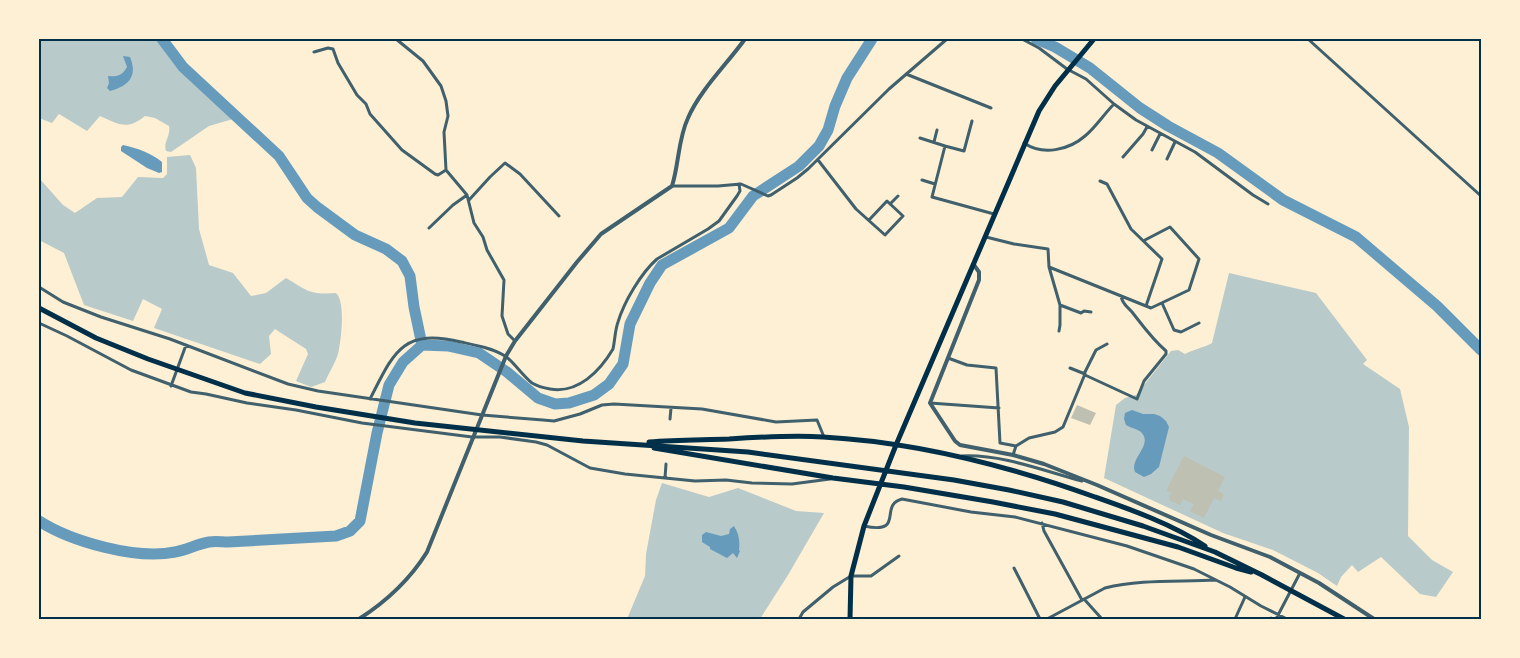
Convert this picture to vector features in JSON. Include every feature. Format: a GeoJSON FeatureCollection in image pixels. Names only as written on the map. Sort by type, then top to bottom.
{"type":"FeatureCollection","features":[{"type":"Feature","properties":{"kind":"highway"},"geometry":{"type":"LineString","coordinates":[[850,619],[851,576],[859,541],[896,445],[1039,111],[1054,86],[1094,39]]}},
{"type":"Feature","properties":{"kind":"highway"},"geometry":{"type":"LineString","coordinates":[[39,308],[96,338],[148,360],[245,393],[415,423],[583,441],[748,452],[902,472],[1009,490],[1063,502],[1143,526],[1215,552]]}},
{"type":"Feature","properties":{"kind":"highway"},"geometry":{"type":"LineString","coordinates":[[631,444],[798,436],[896,445],[954,456],[1032,476],[1114,504],[1191,537],[1215,552],[1344,619]]}},
{"type":"Feature","properties":{"kind":"highway"},"geometry":{"type":"LineString","coordinates":[[631,444],[833,478],[993,502],[1084,521],[1178,547],[1236,568],[1262,575]]}},
{"type":"Feature","properties":{"kind":"street"},"geometry":{"type":"LineString","coordinates":[[396,39],[423,61],[441,86],[448,116],[444,132],[446,170],[467,195],[474,223],[504,280],[502,316],[508,334],[515,341]]}},
{"type":"Feature","properties":{"kind":"street"},"geometry":{"type":"LineString","coordinates":[[672,186],[682,134],[688,118],[698,100],[745,39]]}},
{"type":"Feature","properties":{"kind":"street"},"geometry":{"type":"LineString","coordinates":[[359,619],[390,598],[419,564],[430,545],[506,356],[515,341],[601,234],[672,186],[734,186],[739,184],[768,196],[779,191],[818,160],[906,74],[947,39]]}},
{"type":"Feature","properties":{"kind":"street"},"geometry":{"type":"LineString","coordinates":[[1022,39],[1039,48],[1067,70],[1086,80],[1114,104],[1147,127],[1202,156],[1253,195],[1268,204]]}},
{"type":"Feature","properties":{"kind":"street"},"geometry":{"type":"LineString","coordinates":[[1308,39],[1481,196]]}},
{"type":"Feature","properties":{"kind":"street"},"geometry":{"type":"LineString","coordinates":[[314,52],[328,48],[333,50],[338,63],[357,95],[366,104],[370,114],[398,146],[435,174],[438,175],[446,170]]}},
{"type":"Feature","properties":{"kind":"street"},"geometry":{"type":"LineString","coordinates":[[906,74],[991,108]]}},
{"type":"Feature","properties":{"kind":"street"},"geometry":{"type":"LineString","coordinates":[[1024,143],[1030,147],[1046,150],[1061,149],[1072,145],[1088,134],[1114,104]]}},
{"type":"Feature","properties":{"kind":"street"},"geometry":{"type":"LineString","coordinates":[[920,138],[964,150],[972,121]]}},
{"type":"Feature","properties":{"kind":"street"},"geometry":{"type":"LineString","coordinates":[[1123,157],[1147,127]]}},
{"type":"Feature","properties":{"kind":"street"},"geometry":{"type":"LineString","coordinates":[[934,142],[937,130]]}},
{"type":"Feature","properties":{"kind":"street"},"geometry":{"type":"LineString","coordinates":[[1152,150],[1160,134]]}},
{"type":"Feature","properties":{"kind":"street"},"geometry":{"type":"LineString","coordinates":[[1166,159],[1176,142]]}},
{"type":"Feature","properties":{"kind":"street"},"geometry":{"type":"LineString","coordinates":[[945,146],[932,196],[994,214]]}},
{"type":"Feature","properties":{"kind":"street"},"geometry":{"type":"LineString","coordinates":[[818,160],[856,208],[885,235],[903,216],[887,200],[869,220]]}},
{"type":"Feature","properties":{"kind":"street"},"geometry":{"type":"LineString","coordinates":[[469,200],[505,163],[520,174],[559,216]]}},
{"type":"Feature","properties":{"kind":"street"},"geometry":{"type":"LineString","coordinates":[[922,180],[935,184]]}},
{"type":"Feature","properties":{"kind":"street"},"geometry":{"type":"LineString","coordinates":[[1100,181],[1107,184],[1131,228],[1162,258],[1146,306]]}},
{"type":"Feature","properties":{"kind":"street"},"geometry":{"type":"LineString","coordinates":[[372,400],[395,354],[412,341],[427,338],[445,338],[477,345],[506,356],[535,385],[558,390],[568,389],[581,383],[595,373],[611,352],[618,322],[650,265],[656,259],[708,229],[718,221],[740,191],[739,184]]}},
{"type":"Feature","properties":{"kind":"street"},"geometry":{"type":"LineString","coordinates":[[429,228],[453,205],[467,195]]}},
{"type":"Feature","properties":{"kind":"street"},"geometry":{"type":"LineString","coordinates":[[890,204],[898,196]]}},
{"type":"Feature","properties":{"kind":"street"},"geometry":{"type":"LineString","coordinates":[[1048,267],[1151,308],[1189,290],[1199,259],[1170,227],[1145,240]]}},
{"type":"Feature","properties":{"kind":"street"},"geometry":{"type":"LineString","coordinates":[[985,237],[1014,244],[1048,248],[1048,267],[1060,305],[1059,331]]}},
{"type":"Feature","properties":{"kind":"street"},"geometry":{"type":"LineString","coordinates":[[930,402],[980,280],[979,272],[974,265]]}},
{"type":"Feature","properties":{"kind":"street"},"geometry":{"type":"LineString","coordinates":[[39,287],[63,302],[85,311],[288,384],[372,400],[482,415],[554,421],[580,414],[602,405],[614,404],[702,409],[776,422],[817,420],[824,437]]}},
{"type":"Feature","properties":{"kind":"street"},"geometry":{"type":"LineString","coordinates":[[1070,368],[1137,399],[1144,381],[1166,354],[1166,351],[1147,333],[1133,313],[1122,302],[1121,296]]}},
{"type":"Feature","properties":{"kind":"street"},"geometry":{"type":"LineString","coordinates":[[1162,303],[1174,330],[1180,332],[1199,322]]}},
{"type":"Feature","properties":{"kind":"street"},"geometry":{"type":"LineString","coordinates":[[1060,305],[1081,313],[1084,311],[1091,312]]}},
{"type":"Feature","properties":{"kind":"street"},"geometry":{"type":"LineString","coordinates":[[39,323],[68,336],[130,370],[191,392],[247,404],[369,424],[472,437],[500,437],[536,442],[547,445],[590,468],[603,471],[695,481],[726,480],[752,483],[792,484],[833,478]]}},
{"type":"Feature","properties":{"kind":"street"},"geometry":{"type":"LineString","coordinates":[[948,358],[966,365],[996,368],[1000,443],[1016,446],[1030,438],[1055,432],[1063,427],[1096,350],[1107,344]]}},
{"type":"Feature","properties":{"kind":"street"},"geometry":{"type":"LineString","coordinates":[[172,386],[186,346]]}},
{"type":"Feature","properties":{"kind":"street"},"geometry":{"type":"LineString","coordinates":[[930,402],[999,408]]}},
{"type":"Feature","properties":{"kind":"street"},"geometry":{"type":"LineString","coordinates":[[930,402],[954,441],[960,445],[1013,455],[1044,464],[1211,535],[1270,557],[1300,572],[1347,600],[1374,619]]}},
{"type":"Feature","properties":{"kind":"street"},"geometry":{"type":"LineString","coordinates":[[670,419],[671,408]]}},
{"type":"Feature","properties":{"kind":"street"},"geometry":{"type":"LineString","coordinates":[[1013,455],[1016,446]]}},
{"type":"Feature","properties":{"kind":"street"},"geometry":{"type":"LineString","coordinates":[[954,456],[976,455],[992,458],[1097,485]]}},
{"type":"Feature","properties":{"kind":"street"},"geometry":{"type":"LineString","coordinates":[[665,478],[666,464]]}},
{"type":"Feature","properties":{"kind":"street"},"geometry":{"type":"LineString","coordinates":[[864,526],[879,529],[885,527],[891,518],[892,505],[902,499],[971,512],[1015,517],[1127,546],[1194,569],[1287,619]]}},
{"type":"Feature","properties":{"kind":"street"},"geometry":{"type":"LineString","coordinates":[[1042,523],[1044,530],[1083,600],[1102,619]]}},
{"type":"Feature","properties":{"kind":"street"},"geometry":{"type":"LineString","coordinates":[[798,619],[803,612],[833,586],[851,576],[871,576],[900,556]]}},
{"type":"Feature","properties":{"kind":"street"},"geometry":{"type":"LineString","coordinates":[[1014,568],[1040,619]]}},
{"type":"Feature","properties":{"kind":"street"},"geometry":{"type":"LineString","coordinates":[[1276,619],[1300,572]]}},
{"type":"Feature","properties":{"kind":"street"},"geometry":{"type":"LineString","coordinates":[[1047,619],[1105,588],[1124,584],[1216,580]]}},
{"type":"Feature","properties":{"kind":"street"},"geometry":{"type":"LineString","coordinates":[[1235,619],[1245,597]]}},
{"type":"Feature","properties":{"kind":"shaded area"},"geometry":{"type":"Polygon","coordinates":[[[39,39],[158,39],[172,60],[233,119],[209,126],[171,152],[166,151],[165,148],[169,126],[155,118],[145,116],[139,121],[122,125],[100,116],[87,131],[59,114],[52,123],[39,118],[39,39]]]}},
{"type":"Feature","properties":{"kind":"shaded area"},"geometry":{"type":"Polygon","coordinates":[[[190,155],[196,168],[199,229],[209,265],[233,273],[251,296],[266,293],[286,278],[314,293],[336,293],[339,298],[342,322],[339,348],[337,357],[325,382],[311,387],[296,381],[308,354],[306,349],[275,329],[269,336],[271,354],[260,364],[154,328],[162,309],[143,299],[133,321],[84,305],[64,253],[39,240],[39,178],[63,205],[75,213],[97,198],[122,197],[138,177],[163,178],[167,174],[167,157],[190,155]]]}},
{"type":"Feature","properties":{"kind":"shaded area"},"geometry":{"type":"Polygon","coordinates":[[[1229,273],[1316,293],[1367,360],[1363,364],[1400,389],[1409,427],[1408,536],[1432,560],[1453,572],[1436,597],[1420,594],[1381,557],[1358,572],[1352,565],[1341,577],[1337,586],[1318,573],[1273,550],[1223,533],[1104,478],[1116,405],[1125,398],[1136,395],[1171,351],[1178,350],[1185,354],[1212,343],[1229,273]]]}},
{"type":"Feature","properties":{"kind":"shaded area"},"geometry":{"type":"Polygon","coordinates":[[[662,483],[709,497],[738,488],[796,511],[824,513],[760,619],[627,619],[645,576],[646,554],[656,500],[662,483]]]}},
{"type":"Feature","properties":{"kind":"water"},"geometry":{"type":"Polygon","coordinates":[[[123,56],[130,57],[133,70],[132,75],[127,83],[110,91],[107,88],[109,83],[108,76],[119,75],[127,67],[123,56]]]}},
{"type":"Feature","properties":{"kind":"water"},"geometry":{"type":"Polygon","coordinates":[[[123,145],[144,151],[158,159],[162,162],[162,172],[159,173],[147,168],[121,151],[123,145]]]}},
{"type":"Feature","properties":{"kind":"water"},"geometry":{"type":"Polygon","coordinates":[[[1132,410],[1143,414],[1160,416],[1169,427],[1159,467],[1144,477],[1135,472],[1134,467],[1145,442],[1144,437],[1141,432],[1126,425],[1124,419],[1125,413],[1132,410]]]}},
{"type":"Feature","properties":{"kind":"water"},"geometry":{"type":"Polygon","coordinates":[[[734,526],[737,532],[740,551],[737,558],[733,553],[727,558],[710,549],[710,547],[702,542],[702,535],[706,532],[721,536],[729,534],[730,529],[734,526]]]}},
{"type":"Feature","properties":{"kind":"building"},"geometry":{"type":"Polygon","coordinates":[[[1077,405],[1096,413],[1090,425],[1071,418],[1077,405]]]}},
{"type":"Feature","properties":{"kind":"building"},"geometry":{"type":"Polygon","coordinates":[[[1184,456],[1225,477],[1218,491],[1224,494],[1221,501],[1214,498],[1204,518],[1190,511],[1194,504],[1183,499],[1180,505],[1169,500],[1170,497],[1168,496],[1172,493],[1166,491],[1184,456]]]}},
{"type":"Feature","properties":{"kind":"waterway"},"geometry":{"type":"LineString","coordinates":[[162,39],[183,67],[279,156],[307,198],[355,235],[386,249],[402,261],[410,276],[422,345]]}},
{"type":"Feature","properties":{"kind":"waterway"},"geometry":{"type":"LineString","coordinates":[[39,521],[69,536],[105,547],[124,551],[160,554],[184,550],[211,542],[336,536],[350,531],[360,521],[377,433],[389,385],[403,362],[422,345],[448,346],[479,353],[507,372],[538,398],[555,404],[569,403],[594,395],[609,384],[623,364],[630,324],[650,283],[662,265],[729,228],[753,196],[799,166],[819,146],[828,130],[835,106],[847,78],[872,39]]}},
{"type":"Feature","properties":{"kind":"waterway"},"geometry":{"type":"LineString","coordinates":[[1036,39],[1055,47],[1090,68],[1140,108],[1168,126],[1218,153],[1283,200],[1356,237],[1437,306],[1481,350]]}}]}
